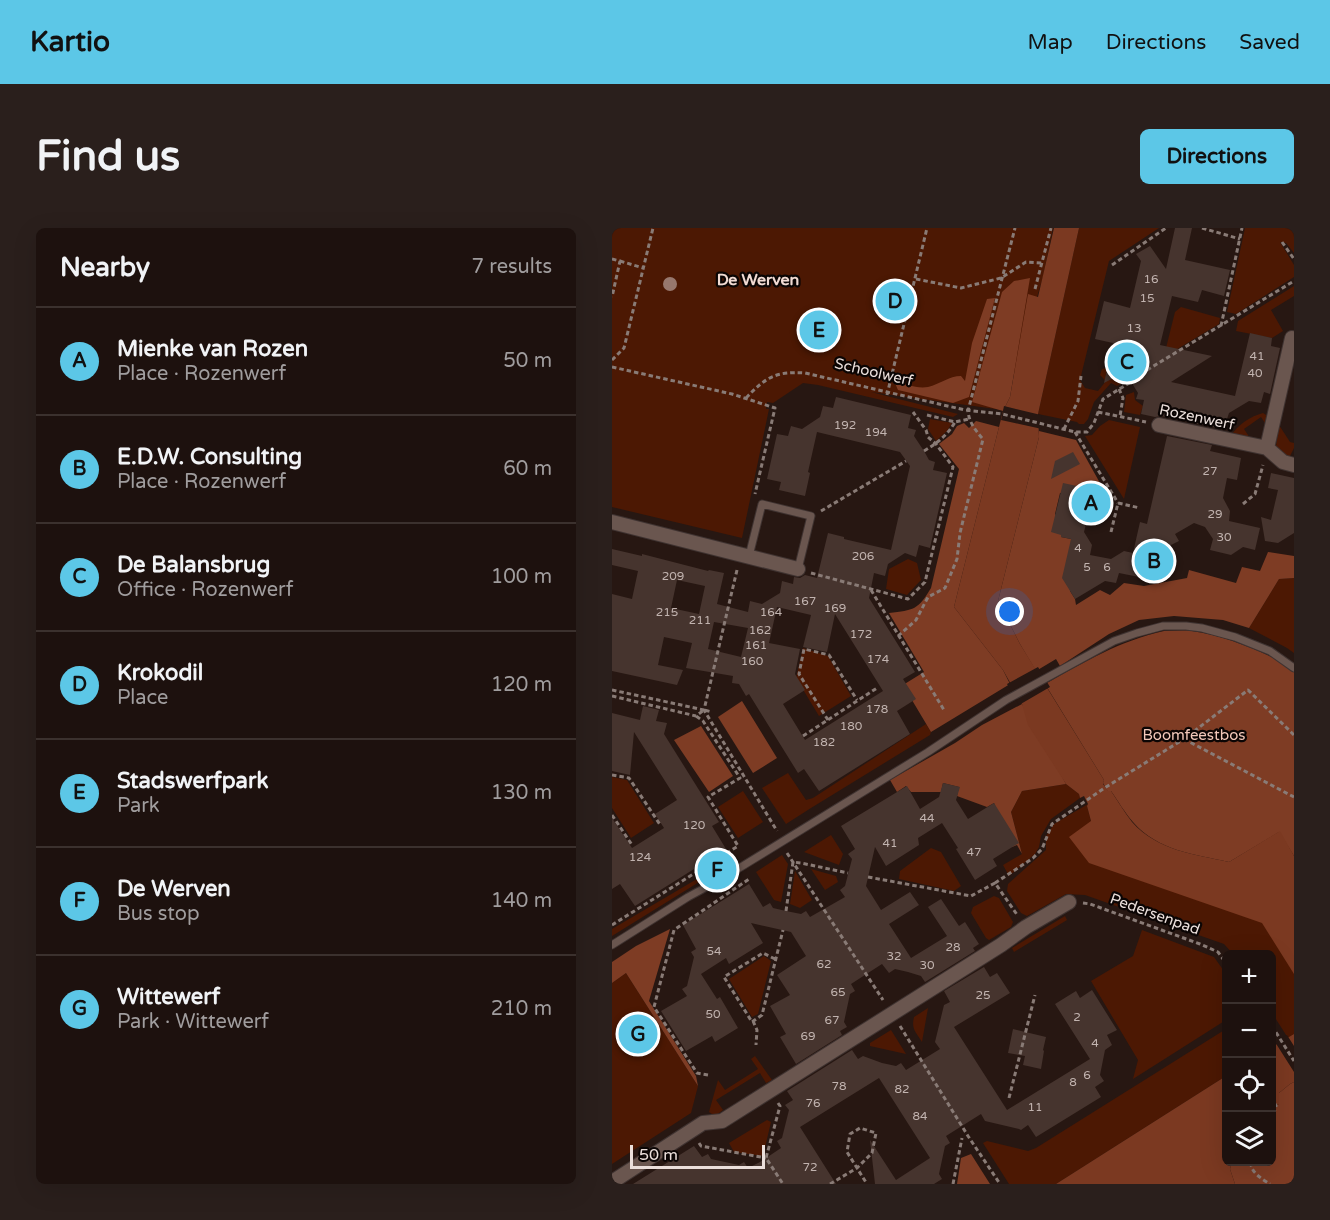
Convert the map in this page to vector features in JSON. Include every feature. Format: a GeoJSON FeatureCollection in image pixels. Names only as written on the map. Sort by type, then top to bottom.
{"type":"FeatureCollection","features":[{"type":"Feature","properties":{"kind":"street"},"geometry":{"type":"LineString","coordinates":[[1267,448],[1292,338]]}},
{"type":"Feature","properties":{"kind":"street","name":"Rozenwerf"},"geometry":{"type":"LineString","coordinates":[[1159,425],[1267,448],[1283,462],[1294,465]]}},
{"type":"Feature","properties":{"kind":"street"},"geometry":{"type":"LineString","coordinates":[[612,522],[798,568]]}},
{"type":"Feature","properties":{"kind":"street"},"geometry":{"type":"LineString","coordinates":[[612,1182],[703,1123],[722,1121],[1026,927],[1069,902]]}},
{"type":"Feature","properties":{"kind":"lane"},"geometry":{"type":"LineString","coordinates":[[745,555],[762,504],[811,516],[798,568]]}},
{"type":"Feature","properties":{"kind":"lane"},"geometry":{"type":"LineString","coordinates":[[612,945],[928,752],[1006,700],[1114,641],[1163,626],[1202,628],[1235,637],[1270,651],[1294,668]]}},
{"type":"Feature","properties":{"kind":"path"},"geometry":{"type":"LineString","coordinates":[[612,360],[624,348],[653,228]]}},
{"type":"Feature","properties":{"kind":"path"},"geometry":{"type":"LineString","coordinates":[[887,393],[927,228]]}},
{"type":"Feature","properties":{"kind":"path"},"geometry":{"type":"LineString","coordinates":[[900,635],[916,620],[928,597],[945,588],[957,559],[960,533],[983,439],[974,429],[968,411],[1015,228]]}},
{"type":"Feature","properties":{"kind":"path"},"geometry":{"type":"LineString","coordinates":[[1035,289],[1051,228]]}},
{"type":"Feature","properties":{"kind":"path"},"geometry":{"type":"LineString","coordinates":[[1112,265],[1166,228]]}},
{"type":"Feature","properties":{"kind":"path"},"geometry":{"type":"LineString","coordinates":[[1202,228],[1240,239]]}},
{"type":"Feature","properties":{"kind":"path"},"geometry":{"type":"LineString","coordinates":[[1221,326],[1242,228]]}},
{"type":"Feature","properties":{"kind":"path"},"geometry":{"type":"LineString","coordinates":[[1282,242],[1294,259]]}},
{"type":"Feature","properties":{"kind":"path"},"geometry":{"type":"LineString","coordinates":[[612,259],[644,268]]}},
{"type":"Feature","properties":{"kind":"path"},"geometry":{"type":"LineString","coordinates":[[612,297],[620,261]]}},
{"type":"Feature","properties":{"kind":"path"},"geometry":{"type":"LineString","coordinates":[[916,279],[961,288],[1003,277],[1026,262],[1042,263]]}},
{"type":"Feature","properties":{"kind":"path"},"geometry":{"type":"LineString","coordinates":[[1147,370],[1294,281]]}},
{"type":"Feature","properties":{"kind":"path"},"geometry":{"type":"LineString","coordinates":[[612,367],[746,398],[775,408],[754,498]]}},
{"type":"Feature","properties":{"kind":"path","name":"Schoolwerf"},"geometry":{"type":"LineString","coordinates":[[746,398],[756,387],[779,373],[804,373],[968,411],[1002,414],[1064,429]]}},
{"type":"Feature","properties":{"kind":"path"},"geometry":{"type":"LineString","coordinates":[[1082,376],[1078,401],[1064,429],[1076,432],[1087,432],[1094,423],[1103,399],[1131,382]]}},
{"type":"Feature","properties":{"kind":"path"},"geometry":{"type":"LineString","coordinates":[[1119,389],[1123,398],[1120,417]]}},
{"type":"Feature","properties":{"kind":"path","name":"Schoolwerf"},"geometry":{"type":"LineString","coordinates":[[798,568],[816,575],[908,599],[925,582],[953,467],[928,437],[926,430],[913,412]]}},
{"type":"Feature","properties":{"kind":"path","name":"Rozenwerf"},"geometry":{"type":"LineString","coordinates":[[1098,412],[1159,425]]}},
{"type":"Feature","properties":{"kind":"path"},"geometry":{"type":"LineString","coordinates":[[927,415],[955,422],[969,419]]}},
{"type":"Feature","properties":{"kind":"path"},"geometry":{"type":"LineString","coordinates":[[924,451],[949,433],[955,422]]}},
{"type":"Feature","properties":{"kind":"path"},"geometry":{"type":"LineString","coordinates":[[1076,432],[1118,503],[1111,532]]}},
{"type":"Feature","properties":{"kind":"path"},"geometry":{"type":"LineString","coordinates":[[1243,504],[1255,494],[1267,448]]}},
{"type":"Feature","properties":{"kind":"path"},"geometry":{"type":"LineString","coordinates":[[811,516],[906,461]]}},
{"type":"Feature","properties":{"kind":"path"},"geometry":{"type":"LineString","coordinates":[[1118,503],[1140,508]]}},
{"type":"Feature","properties":{"kind":"path"},"geometry":{"type":"LineString","coordinates":[[696,716],[704,711],[745,555]]}},
{"type":"Feature","properties":{"kind":"path"},"geometry":{"type":"LineString","coordinates":[[871,590],[944,710]]}},
{"type":"Feature","properties":{"kind":"path"},"geometry":{"type":"LineString","coordinates":[[828,720],[799,674],[804,649],[829,655],[857,700]]}},
{"type":"Feature","properties":{"kind":"path"},"geometry":{"type":"LineString","coordinates":[[803,736],[877,687]]}},
{"type":"Feature","properties":{"kind":"path"},"geometry":{"type":"LineString","coordinates":[[612,690],[712,712]]}},
{"type":"Feature","properties":{"kind":"path"},"geometry":{"type":"LineString","coordinates":[[868,877],[971,896],[1038,854],[1052,824],[1069,811],[1184,739],[1248,690],[1294,735]]}},
{"type":"Feature","properties":{"kind":"path"},"geometry":{"type":"LineString","coordinates":[[612,696],[696,716],[703,721],[740,778],[708,797],[738,846],[612,925]]}},
{"type":"Feature","properties":{"kind":"path"},"geometry":{"type":"LineString","coordinates":[[704,711],[777,831],[780,843]]}},
{"type":"Feature","properties":{"kind":"path"},"geometry":{"type":"LineString","coordinates":[[1184,739],[1294,797]]}},
{"type":"Feature","properties":{"kind":"path"},"geometry":{"type":"LineString","coordinates":[[612,775],[629,778],[661,826]]}},
{"type":"Feature","properties":{"kind":"path"},"geometry":{"type":"LineString","coordinates":[[612,814],[632,845]]}},
{"type":"Feature","properties":{"kind":"path"},"geometry":{"type":"LineString","coordinates":[[786,911],[793,862],[848,873]]}},
{"type":"Feature","properties":{"kind":"path"},"geometry":{"type":"LineString","coordinates":[[708,1075],[697,1073],[654,1007],[674,930],[749,879]]}},
{"type":"Feature","properties":{"kind":"path"},"geometry":{"type":"LineString","coordinates":[[994,883],[1026,927]]}},
{"type":"Feature","properties":{"kind":"path","name":"Pedersenpad"},"geometry":{"type":"LineString","coordinates":[[1069,902],[1090,904],[1200,944],[1218,952],[1222,957]]}},
{"type":"Feature","properties":{"kind":"path"},"geometry":{"type":"LineString","coordinates":[[753,1021],[762,1015],[783,930]]}},
{"type":"Feature","properties":{"kind":"path"},"geometry":{"type":"LineString","coordinates":[[756,1045],[758,1030],[724,977],[763,953],[775,959]]}},
{"type":"Feature","properties":{"kind":"path"},"geometry":{"type":"LineString","coordinates":[[1009,1098],[1035,995]]}},
{"type":"Feature","properties":{"kind":"path"},"geometry":{"type":"LineString","coordinates":[[1276,1032],[1294,1061]]}},
{"type":"Feature","properties":{"kind":"path"},"geometry":{"type":"LineString","coordinates":[[766,1158],[780,1106],[771,1089]]}},
{"type":"Feature","properties":{"kind":"path"},"geometry":{"type":"LineString","coordinates":[[830,1184],[857,1168],[872,1153],[876,1133],[860,1128],[850,1134],[848,1152],[857,1168],[867,1184]]}},
{"type":"Feature","properties":{"kind":"path"},"geometry":{"type":"LineString","coordinates":[[690,1132],[701,1146],[766,1158],[783,1184]]}},
{"type":"Feature","properties":{"kind":"path"},"geometry":{"type":"LineString","coordinates":[[953,1184],[962,1138]]}},
{"type":"Feature","properties":{"kind":"path"},"geometry":{"type":"LineString","coordinates":[[1251,1166],[1270,1184]]}},
{"type":"Feature","properties":{"kind":"shaded area"},"geometry":{"type":"Polygon","coordinates":[[[612,228],[1053,228],[1043,277],[1003,410],[871,392],[958,414],[953,417],[803,383],[773,403],[767,402],[766,409],[769,409],[742,538],[612,507],[612,228]]]}},
{"type":"Feature","properties":{"kind":"shaded area"},"geometry":{"type":"Polygon","coordinates":[[[1054,228],[1079,228],[1038,414],[1039,437],[998,601],[1020,644],[1104,780],[1103,784],[1142,832],[1177,850],[1229,862],[1280,831],[1294,856],[1294,974],[1262,923],[1089,863],[1069,837],[1091,821],[1084,796],[1080,798],[1079,794],[1066,784],[1028,725],[1022,704],[1003,670],[954,607],[1003,411],[1010,397],[1028,294],[1038,297],[1054,228]]]}},
{"type":"Feature","properties":{"kind":"shaded area"},"geometry":{"type":"Polygon","coordinates":[[[1079,228],[1159,228],[1109,261],[1080,380],[1085,388],[1098,391],[1106,381],[1100,375],[1102,369],[1106,368],[1107,374],[1122,373],[1123,383],[1117,386],[1111,383],[1094,402],[1084,424],[1038,414],[1079,228]]]}},
{"type":"Feature","properties":{"kind":"shaded area"},"geometry":{"type":"Polygon","coordinates":[[[1245,228],[1294,228],[1294,253],[1286,243],[1280,242],[1294,265],[1294,277],[1236,314],[1227,312],[1245,228]]]}},
{"type":"Feature","properties":{"kind":"shaded area"},"geometry":{"type":"Polygon","coordinates":[[[1294,286],[1294,296],[1271,310],[1283,331],[1272,338],[1236,331],[1238,321],[1294,286]]]}},
{"type":"Feature","properties":{"kind":"shaded area"},"geometry":{"type":"Polygon","coordinates":[[[1181,307],[1220,318],[1219,324],[1174,351],[1166,348],[1175,312],[1181,307]]]}},
{"type":"Feature","properties":{"kind":"shaded area"},"geometry":{"type":"Polygon","coordinates":[[[1134,392],[1135,400],[1143,406],[1140,415],[1124,412],[1126,395],[1134,392]]]}},
{"type":"Feature","properties":{"kind":"shaded area"},"geometry":{"type":"Polygon","coordinates":[[[1263,413],[1269,417],[1267,426],[1261,417],[1244,429],[1250,438],[1257,438],[1256,445],[1231,436],[1245,422],[1263,413]]]}},
{"type":"Feature","properties":{"kind":"shaded area"},"geometry":{"type":"Polygon","coordinates":[[[930,419],[952,423],[936,441],[928,429],[930,419]]]}},
{"type":"Feature","properties":{"kind":"shaded area"},"geometry":{"type":"Polygon","coordinates":[[[1109,420],[1140,427],[1124,499],[1085,436],[1092,435],[1109,420]]]}},
{"type":"Feature","properties":{"kind":"shaded area"},"geometry":{"type":"Polygon","coordinates":[[[1279,425],[1290,442],[1294,443],[1289,458],[1279,452],[1276,446],[1279,425]]]}},
{"type":"Feature","properties":{"kind":"shaded area"},"geometry":{"type":"Polygon","coordinates":[[[908,559],[917,563],[921,580],[907,595],[886,589],[889,569],[908,559]]]}},
{"type":"Feature","properties":{"kind":"shaded area"},"geometry":{"type":"Polygon","coordinates":[[[1294,578],[1294,653],[1249,628],[1279,579],[1294,578]]]}},
{"type":"Feature","properties":{"kind":"shaded area"},"geometry":{"type":"Polygon","coordinates":[[[803,648],[828,656],[851,696],[819,716],[796,678],[803,648]]]}},
{"type":"Feature","properties":{"kind":"shaded area"},"geometry":{"type":"Polygon","coordinates":[[[926,724],[931,732],[930,735],[786,824],[762,788],[788,773],[806,800],[813,798],[926,724]]]}},
{"type":"Feature","properties":{"kind":"shaded area"},"geometry":{"type":"Polygon","coordinates":[[[612,777],[627,780],[654,823],[631,838],[612,808],[612,777]]]}},
{"type":"Feature","properties":{"kind":"shaded area"},"geometry":{"type":"Polygon","coordinates":[[[1066,784],[1079,794],[1080,798],[1051,819],[1041,836],[1035,854],[1009,876],[1003,865],[1022,854],[1011,812],[1022,791],[1066,784]]]}},
{"type":"Feature","properties":{"kind":"shaded area"},"geometry":{"type":"Polygon","coordinates":[[[743,791],[763,822],[738,838],[718,807],[743,791]]]}},
{"type":"Feature","properties":{"kind":"shaded area"},"geometry":{"type":"Polygon","coordinates":[[[1088,804],[1091,821],[1262,921],[1294,973],[1294,1034],[1288,1038],[1276,1019],[1276,950],[1229,950],[1224,944],[1085,895],[1066,894],[1027,916],[1021,913],[1007,891],[1008,884],[1046,850],[1046,836],[1054,824],[1088,804]]]}},
{"type":"Feature","properties":{"kind":"shaded area"},"geometry":{"type":"Polygon","coordinates":[[[831,835],[843,854],[839,865],[804,852],[831,835]]]}},
{"type":"Feature","properties":{"kind":"shaded area"},"geometry":{"type":"Polygon","coordinates":[[[931,848],[941,852],[961,886],[954,891],[899,879],[900,871],[931,848]]]}},
{"type":"Feature","properties":{"kind":"shaded area"},"geometry":{"type":"Polygon","coordinates":[[[782,855],[788,864],[781,902],[774,900],[756,872],[782,855]]]}},
{"type":"Feature","properties":{"kind":"shaded area"},"geometry":{"type":"Polygon","coordinates":[[[811,869],[836,876],[838,882],[825,890],[811,869]]]}},
{"type":"Feature","properties":{"kind":"shaded area"},"geometry":{"type":"Polygon","coordinates":[[[795,871],[812,900],[800,908],[790,904],[795,871]]]}},
{"type":"Feature","properties":{"kind":"shaded area"},"geometry":{"type":"Polygon","coordinates":[[[702,876],[704,879],[612,936],[612,929],[702,876]]]}},
{"type":"Feature","properties":{"kind":"shaded area"},"geometry":{"type":"Polygon","coordinates":[[[994,896],[999,898],[1013,922],[1011,927],[989,940],[971,913],[973,907],[994,896]]]}},
{"type":"Feature","properties":{"kind":"shaded area"},"geometry":{"type":"Polygon","coordinates":[[[1065,916],[1067,920],[1014,952],[1012,948],[1065,916]]]}},
{"type":"Feature","properties":{"kind":"shaded area"},"geometry":{"type":"Polygon","coordinates":[[[1142,930],[1214,957],[1222,968],[1222,1023],[1133,1079],[1138,1060],[1091,981],[1133,956],[1142,930]]]}},
{"type":"Feature","properties":{"kind":"shaded area"},"geometry":{"type":"Polygon","coordinates":[[[764,956],[771,961],[758,1014],[752,1017],[729,979],[764,956]]]}},
{"type":"Feature","properties":{"kind":"shaded area"},"geometry":{"type":"Polygon","coordinates":[[[626,973],[698,1086],[691,1113],[612,1164],[612,983],[626,973]]]}},
{"type":"Feature","properties":{"kind":"shaded area"},"geometry":{"type":"Polygon","coordinates":[[[928,1008],[922,1042],[913,1021],[914,1017],[928,1008]]]}},
{"type":"Feature","properties":{"kind":"shaded area"},"geometry":{"type":"Polygon","coordinates":[[[891,1030],[906,1054],[870,1046],[870,1043],[891,1030]]]}},
{"type":"Feature","properties":{"kind":"shaded area"},"geometry":{"type":"Polygon","coordinates":[[[1222,1032],[1222,1079],[1056,1184],[1009,1184],[983,1143],[987,1141],[1028,1151],[1222,1032]]]}},
{"type":"Feature","properties":{"kind":"shaded area"},"geometry":{"type":"Polygon","coordinates":[[[1294,1034],[1294,1082],[1279,1093],[1279,1104],[1276,1106],[1276,1058],[1276,1045],[1294,1034]]]}},
{"type":"Feature","properties":{"kind":"shaded area"},"geometry":{"type":"Polygon","coordinates":[[[755,1056],[772,1080],[766,1083],[760,1073],[716,1100],[723,1110],[715,1116],[709,1112],[718,1080],[725,1090],[758,1069],[751,1059],[755,1056]]]}},
{"type":"Feature","properties":{"kind":"shaded area"},"geometry":{"type":"Polygon","coordinates":[[[1222,1079],[1222,1166],[1231,1166],[1235,1184],[1056,1184],[1222,1079]]]}},
{"type":"Feature","properties":{"kind":"shaded area"},"geometry":{"type":"Polygon","coordinates":[[[767,1120],[771,1122],[763,1156],[734,1152],[729,1143],[767,1120]]]}},
{"type":"Feature","properties":{"kind":"green space"},"geometry":{"type":"Polygon","coordinates":[[[1030,278],[1010,397],[1003,411],[972,402],[1002,292],[1014,281],[1030,278]]]}},
{"type":"Feature","properties":{"kind":"green space"},"geometry":{"type":"Polygon","coordinates":[[[995,298],[969,397],[953,403],[898,390],[894,381],[924,387],[957,376],[961,376],[965,381],[972,343],[987,299],[995,298]]]}},
{"type":"Feature","properties":{"kind":"green space"},"geometry":{"type":"Polygon","coordinates":[[[976,421],[999,427],[954,607],[1003,670],[1010,684],[931,732],[903,685],[924,672],[889,613],[914,608],[919,605],[931,588],[959,469],[939,444],[952,434],[957,426],[964,423],[969,428],[976,421]]]}},
{"type":"Feature","properties":{"kind":"green space"},"geometry":{"type":"Polygon","coordinates":[[[1039,431],[1076,440],[1105,492],[1060,493],[1055,514],[1063,526],[1061,537],[1071,539],[1070,591],[1076,605],[1100,590],[1110,595],[1124,583],[1144,586],[1187,578],[1189,570],[1236,583],[1242,567],[1260,571],[1268,552],[1294,556],[1294,578],[1279,579],[1249,628],[1223,620],[1174,616],[1139,620],[1109,634],[1060,666],[1056,659],[1036,671],[998,601],[1039,431]]]}},
{"type":"Feature","properties":{"kind":"green space","name":"Boomfeestbos"},"geometry":{"type":"Polygon","coordinates":[[[1164,631],[1192,631],[1218,637],[1294,668],[1294,856],[1279,832],[1229,862],[1177,850],[1143,832],[1124,811],[1111,791],[1108,792],[1103,783],[1104,780],[1045,684],[1117,646],[1164,631]]]}},
{"type":"Feature","properties":{"kind":"green space"},"geometry":{"type":"Polygon","coordinates":[[[742,701],[777,758],[753,773],[718,717],[742,701]]]}},
{"type":"Feature","properties":{"kind":"green space"},"geometry":{"type":"Polygon","coordinates":[[[1022,704],[1066,784],[1022,791],[1011,812],[1022,854],[1017,845],[1012,847],[994,803],[987,807],[957,796],[959,787],[943,783],[941,792],[911,792],[906,786],[897,792],[890,780],[1022,704]]]}},
{"type":"Feature","properties":{"kind":"green space"},"geometry":{"type":"Polygon","coordinates":[[[701,726],[733,776],[709,792],[674,740],[701,726]]]}},
{"type":"Feature","properties":{"kind":"green space"},"geometry":{"type":"Polygon","coordinates":[[[670,929],[649,1001],[696,1076],[698,1086],[626,973],[612,983],[612,962],[636,946],[670,929]]]}},
{"type":"Feature","properties":{"kind":"green space"},"geometry":{"type":"Polygon","coordinates":[[[1294,1082],[1294,1184],[1235,1184],[1231,1166],[1276,1166],[1276,1106],[1279,1104],[1279,1093],[1294,1082]]]}},
{"type":"Feature","properties":{"kind":"green space"},"geometry":{"type":"Polygon","coordinates":[[[971,1154],[990,1184],[957,1184],[961,1158],[971,1154]]]}},
{"type":"Feature","properties":{"kind":"pier"},"geometry":{"type":"Polygon","coordinates":[[[1004,406],[1041,415],[1042,429],[1001,420],[1004,406]]]}},
{"type":"Feature","properties":{"kind":"pier"},"geometry":{"type":"Polygon","coordinates":[[[1038,667],[1050,687],[1019,705],[1007,684],[1038,667]]]}},
{"type":"Feature","properties":{"kind":"pier"},"geometry":{"type":"Polygon","coordinates":[[[1287,1035],[1294,1046],[1294,1072],[1276,1044],[1287,1035]]]}},
{"type":"Feature","properties":{"kind":"building"},"geometry":{"type":"Polygon","coordinates":[[[1175,228],[1192,228],[1185,260],[1230,270],[1224,296],[1202,290],[1198,302],[1172,296],[1160,345],[1212,356],[1171,382],[1235,396],[1250,333],[1272,338],[1271,346],[1280,348],[1270,394],[1264,392],[1261,403],[1249,401],[1229,413],[1227,419],[1220,418],[1217,428],[1141,414],[1144,400],[1136,399],[1138,393],[1125,372],[1104,383],[1113,343],[1095,339],[1104,301],[1130,308],[1141,261],[1136,254],[1150,246],[1166,269],[1175,228]]]}},
{"type":"Feature","properties":{"kind":"building"},"geometry":{"type":"Polygon","coordinates":[[[836,397],[911,415],[908,428],[916,430],[914,436],[929,460],[935,462],[933,470],[947,473],[930,548],[919,545],[916,557],[905,553],[888,564],[885,576],[874,573],[869,598],[915,672],[903,679],[916,699],[897,711],[910,734],[819,791],[804,769],[798,773],[749,694],[746,696],[739,684],[732,683],[733,676],[686,668],[692,643],[664,637],[658,665],[683,670],[677,685],[612,671],[612,594],[632,599],[638,571],[612,565],[612,549],[724,573],[717,604],[748,612],[750,601],[762,604],[780,593],[782,581],[793,584],[794,577],[800,578],[805,575],[817,578],[828,533],[891,550],[910,466],[900,452],[817,432],[805,496],[779,490],[781,482],[767,479],[777,434],[788,436],[791,426],[802,429],[820,417],[823,406],[833,408],[836,397]],[[677,580],[671,608],[699,614],[705,586],[677,580]],[[777,607],[769,643],[800,649],[795,674],[805,690],[783,704],[805,740],[883,691],[835,614],[827,652],[803,647],[811,615],[777,607]],[[714,622],[708,649],[741,657],[748,628],[714,622]]]}},
{"type":"Feature","properties":{"kind":"building"},"geometry":{"type":"Polygon","coordinates":[[[1167,436],[1212,445],[1210,451],[1241,458],[1237,480],[1227,478],[1223,498],[1230,511],[1229,521],[1260,528],[1255,550],[1243,547],[1231,555],[1210,550],[1213,539],[1205,527],[1194,523],[1175,534],[1179,541],[1169,546],[1162,572],[1151,569],[1139,577],[1119,573],[1116,583],[1105,581],[1075,599],[1062,578],[1071,539],[1051,532],[1063,483],[1105,492],[1099,514],[1089,512],[1084,532],[1092,545],[1090,555],[1111,559],[1124,551],[1133,553],[1140,522],[1147,524],[1167,436]]]}},
{"type":"Feature","properties":{"kind":"building"},"geometry":{"type":"Polygon","coordinates":[[[1073,452],[1080,464],[1051,479],[1055,461],[1073,452]]]}},
{"type":"Feature","properties":{"kind":"building"},"geometry":{"type":"Polygon","coordinates":[[[1271,473],[1294,478],[1294,533],[1278,543],[1265,541],[1261,517],[1271,520],[1278,490],[1268,488],[1271,473]]]}},
{"type":"Feature","properties":{"kind":"building"},"geometry":{"type":"Polygon","coordinates":[[[643,706],[659,710],[656,721],[667,723],[664,734],[719,822],[712,826],[726,849],[635,906],[620,884],[612,889],[612,818],[632,848],[664,828],[655,814],[677,800],[634,732],[630,775],[612,771],[612,713],[640,720],[643,706]]]}},
{"type":"Feature","properties":{"kind":"building"},"geometry":{"type":"Polygon","coordinates":[[[943,783],[960,787],[956,800],[968,819],[994,803],[1019,843],[993,859],[997,866],[975,880],[942,823],[918,838],[919,845],[886,866],[875,847],[866,886],[881,910],[910,892],[919,905],[889,924],[911,958],[947,936],[928,907],[941,899],[959,926],[965,922],[979,944],[973,948],[975,951],[925,982],[921,976],[908,972],[895,969],[889,973],[882,964],[851,984],[855,991],[850,994],[844,1022],[847,1027],[840,1031],[842,1035],[796,1064],[780,1037],[786,1034],[770,1006],[790,995],[777,975],[806,956],[791,932],[751,923],[763,943],[729,964],[726,958],[701,974],[717,999],[720,997],[738,1028],[715,1042],[712,1036],[686,1051],[661,1011],[687,996],[682,989],[687,986],[694,957],[691,952],[696,949],[683,925],[749,884],[763,907],[770,903],[773,908],[786,911],[801,914],[806,911],[810,917],[845,897],[840,890],[845,886],[852,859],[848,854],[855,849],[841,826],[907,786],[920,809],[939,797],[943,783]]]}},
{"type":"Feature","properties":{"kind":"building"},"geometry":{"type":"Polygon","coordinates":[[[984,967],[990,977],[997,973],[1010,993],[954,1027],[1007,1110],[1090,1059],[1055,1004],[1076,991],[1080,998],[1092,990],[1117,1030],[1107,1035],[1112,1045],[1105,1050],[1100,1075],[1104,1081],[1095,1087],[1101,1097],[1036,1137],[1028,1125],[1021,1130],[985,1121],[981,1114],[946,1136],[950,1143],[945,1146],[939,1174],[942,1179],[934,1184],[875,1184],[870,1140],[896,1180],[930,1158],[879,1078],[800,1127],[836,1184],[633,1184],[694,1146],[702,1157],[708,1154],[711,1159],[739,1165],[744,1162],[748,1168],[760,1162],[781,1148],[777,1141],[782,1138],[789,1110],[785,1105],[793,1100],[787,1091],[852,1050],[858,1059],[863,1056],[896,1066],[901,1063],[906,1070],[940,1049],[935,1042],[944,1005],[950,1002],[944,991],[984,967]]]}},
{"type":"Feature","properties":{"kind":"building"},"geometry":{"type":"Polygon","coordinates":[[[1013,1029],[1046,1037],[1041,1069],[1023,1065],[1025,1056],[1008,1053],[1013,1029]]]}},
{"type":"Feature","properties":{"kind":"place","name":"Krokodil"},"geometry":{"type":"Point","coordinates":[895,301]}},
{"type":"Feature","properties":{"kind":"place","name":"Stadswerfpark"},"geometry":{"type":"Point","coordinates":[819,330]}},
{"type":"Feature","properties":{"kind":"place","name":"De Balansbrug"},"geometry":{"type":"Point","coordinates":[1127,362]}},
{"type":"Feature","properties":{"kind":"place","name":"Mienke van Rozen"},"geometry":{"type":"Point","coordinates":[1091,503]}},
{"type":"Feature","properties":{"kind":"place","name":"E.D.W. Consulting"},"geometry":{"type":"Point","coordinates":[1154,561]}},
{"type":"Feature","properties":{"kind":"place","name":"De Werven"},"geometry":{"type":"Point","coordinates":[717,870]}},
{"type":"Feature","properties":{"kind":"place","name":"Wittewerf"},"geometry":{"type":"Point","coordinates":[638,1034]}},
{"type":"Feature","properties":{"kind":"district","name":"De Werven"},"geometry":{"type":"Point","coordinates":[758,280]}}]}
